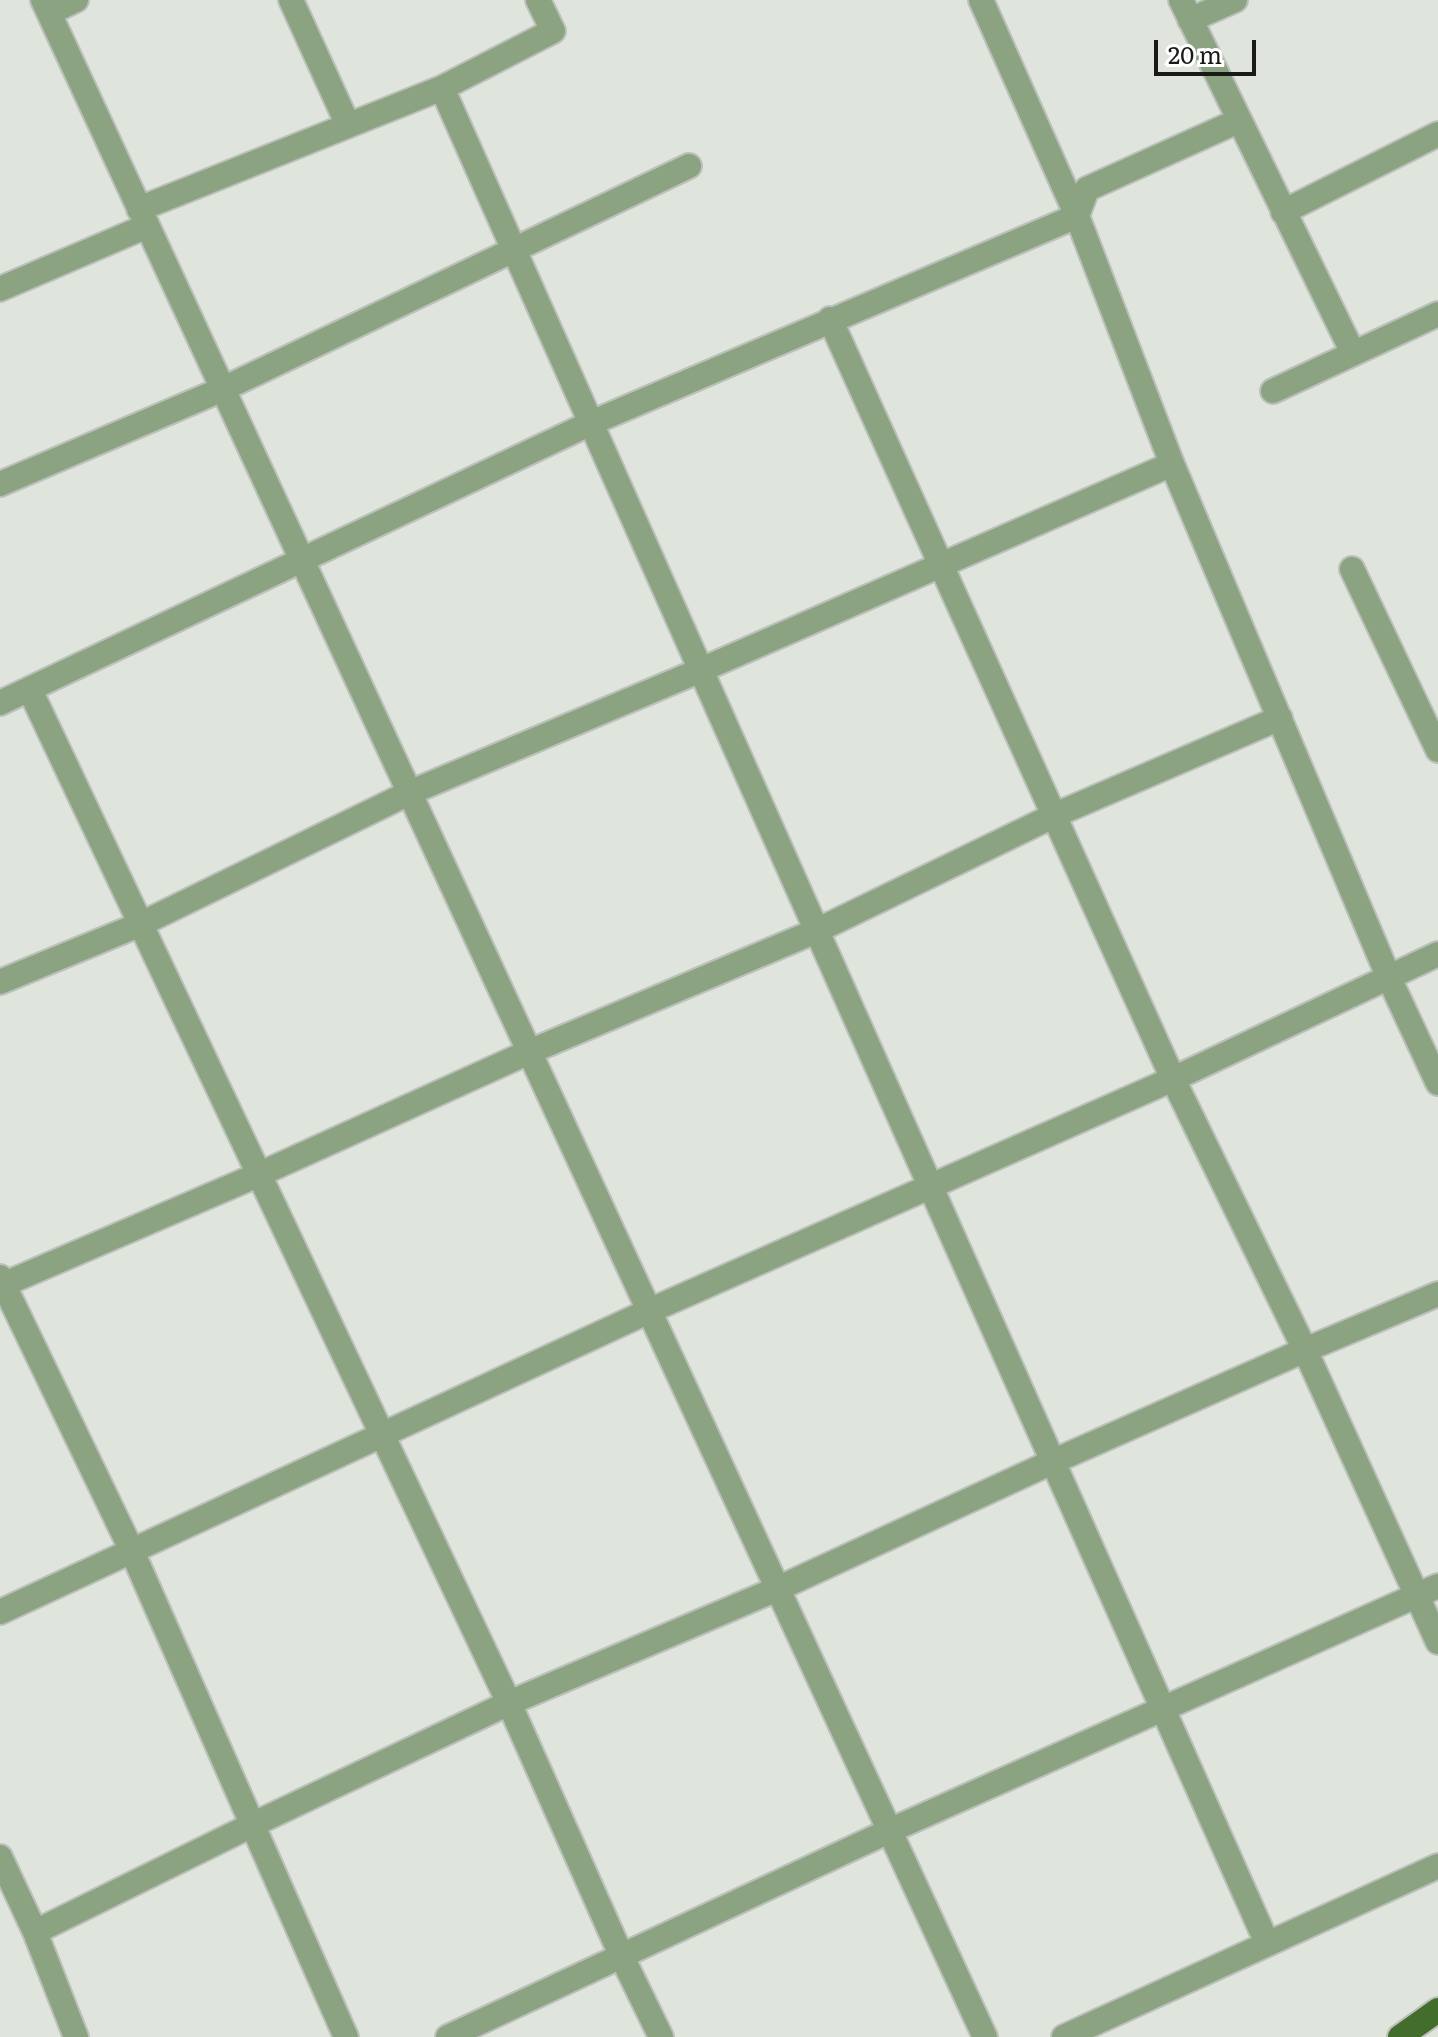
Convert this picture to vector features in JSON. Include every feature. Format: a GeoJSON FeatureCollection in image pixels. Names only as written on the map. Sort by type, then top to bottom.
{"type":"FeatureCollection","features":[{"type":"Feature","properties":{"kind":"main road"},"geometry":{"type":"LineString","coordinates":[[1400,2037],[1438,2010]]}},
{"type":"Feature","properties":{"kind":"street"},"geometry":{"type":"LineString","coordinates":[[76,0],[46,6],[985,2037]]}},
{"type":"Feature","properties":{"kind":"street"},"geometry":{"type":"LineString","coordinates":[[291,0],[348,125]]}},
{"type":"Feature","properties":{"kind":"street"},"geometry":{"type":"LineString","coordinates":[[0,289],[143,218],[348,125],[442,88],[553,31],[538,0]]}},
{"type":"Feature","properties":{"kind":"street"},"geometry":{"type":"LineString","coordinates":[[981,0],[1077,216],[1172,464],[1389,978],[1438,1083]]}},
{"type":"Feature","properties":{"kind":"street"},"geometry":{"type":"LineString","coordinates":[[1235,0],[1186,10],[1353,353]]}},
{"type":"Feature","properties":{"kind":"street"},"geometry":{"type":"LineString","coordinates":[[442,88],[1267,1943]]}},
{"type":"Feature","properties":{"kind":"street"},"geometry":{"type":"LineString","coordinates":[[0,703],[591,423],[1077,216],[1087,189],[1238,121]]}},
{"type":"Feature","properties":{"kind":"street"},"geometry":{"type":"LineString","coordinates":[[1283,212],[1438,134]]}},
{"type":"Feature","properties":{"kind":"street"},"geometry":{"type":"LineString","coordinates":[[0,484],[223,389],[689,166]]}},
{"type":"Feature","properties":{"kind":"street"},"geometry":{"type":"LineString","coordinates":[[1273,391],[1438,314]]}},
{"type":"Feature","properties":{"kind":"street"},"geometry":{"type":"LineString","coordinates":[[830,319],[1173,1079],[1305,1350],[1428,1590],[1438,1642]]}},
{"type":"Feature","properties":{"kind":"street"},"geometry":{"type":"LineString","coordinates":[[0,982],[141,924],[409,793],[701,670],[1172,464]]}},
{"type":"Feature","properties":{"kind":"street"},"geometry":{"type":"LineString","coordinates":[[1352,569],[1438,750]]}},
{"type":"Feature","properties":{"kind":"street"},"geometry":{"type":"LineString","coordinates":[[30,690],[509,1703],[621,1955],[661,2037]]}},
{"type":"Feature","properties":{"kind":"street"},"geometry":{"type":"LineString","coordinates":[[346,2037],[131,1549],[1,1283],[260,1174],[529,1052],[816,931],[1055,815],[1280,718]]}},
{"type":"Feature","properties":{"kind":"street"},"geometry":{"type":"LineString","coordinates":[[0,1612],[649,1311],[1173,1079],[1438,954]]}},
{"type":"Feature","properties":{"kind":"street"},"geometry":{"type":"LineString","coordinates":[[35,1932],[509,1703],[777,1589],[1052,1462],[1438,1294]]}},
{"type":"Feature","properties":{"kind":"street"},"geometry":{"type":"LineString","coordinates":[[448,2037],[889,1831],[1428,1590]]}},
{"type":"Feature","properties":{"kind":"street"},"geometry":{"type":"LineString","coordinates":[[0,1857],[35,1932],[76,2037]]}},
{"type":"Feature","properties":{"kind":"street"},"geometry":{"type":"LineString","coordinates":[[1064,2037],[1438,1866]]}}]}
